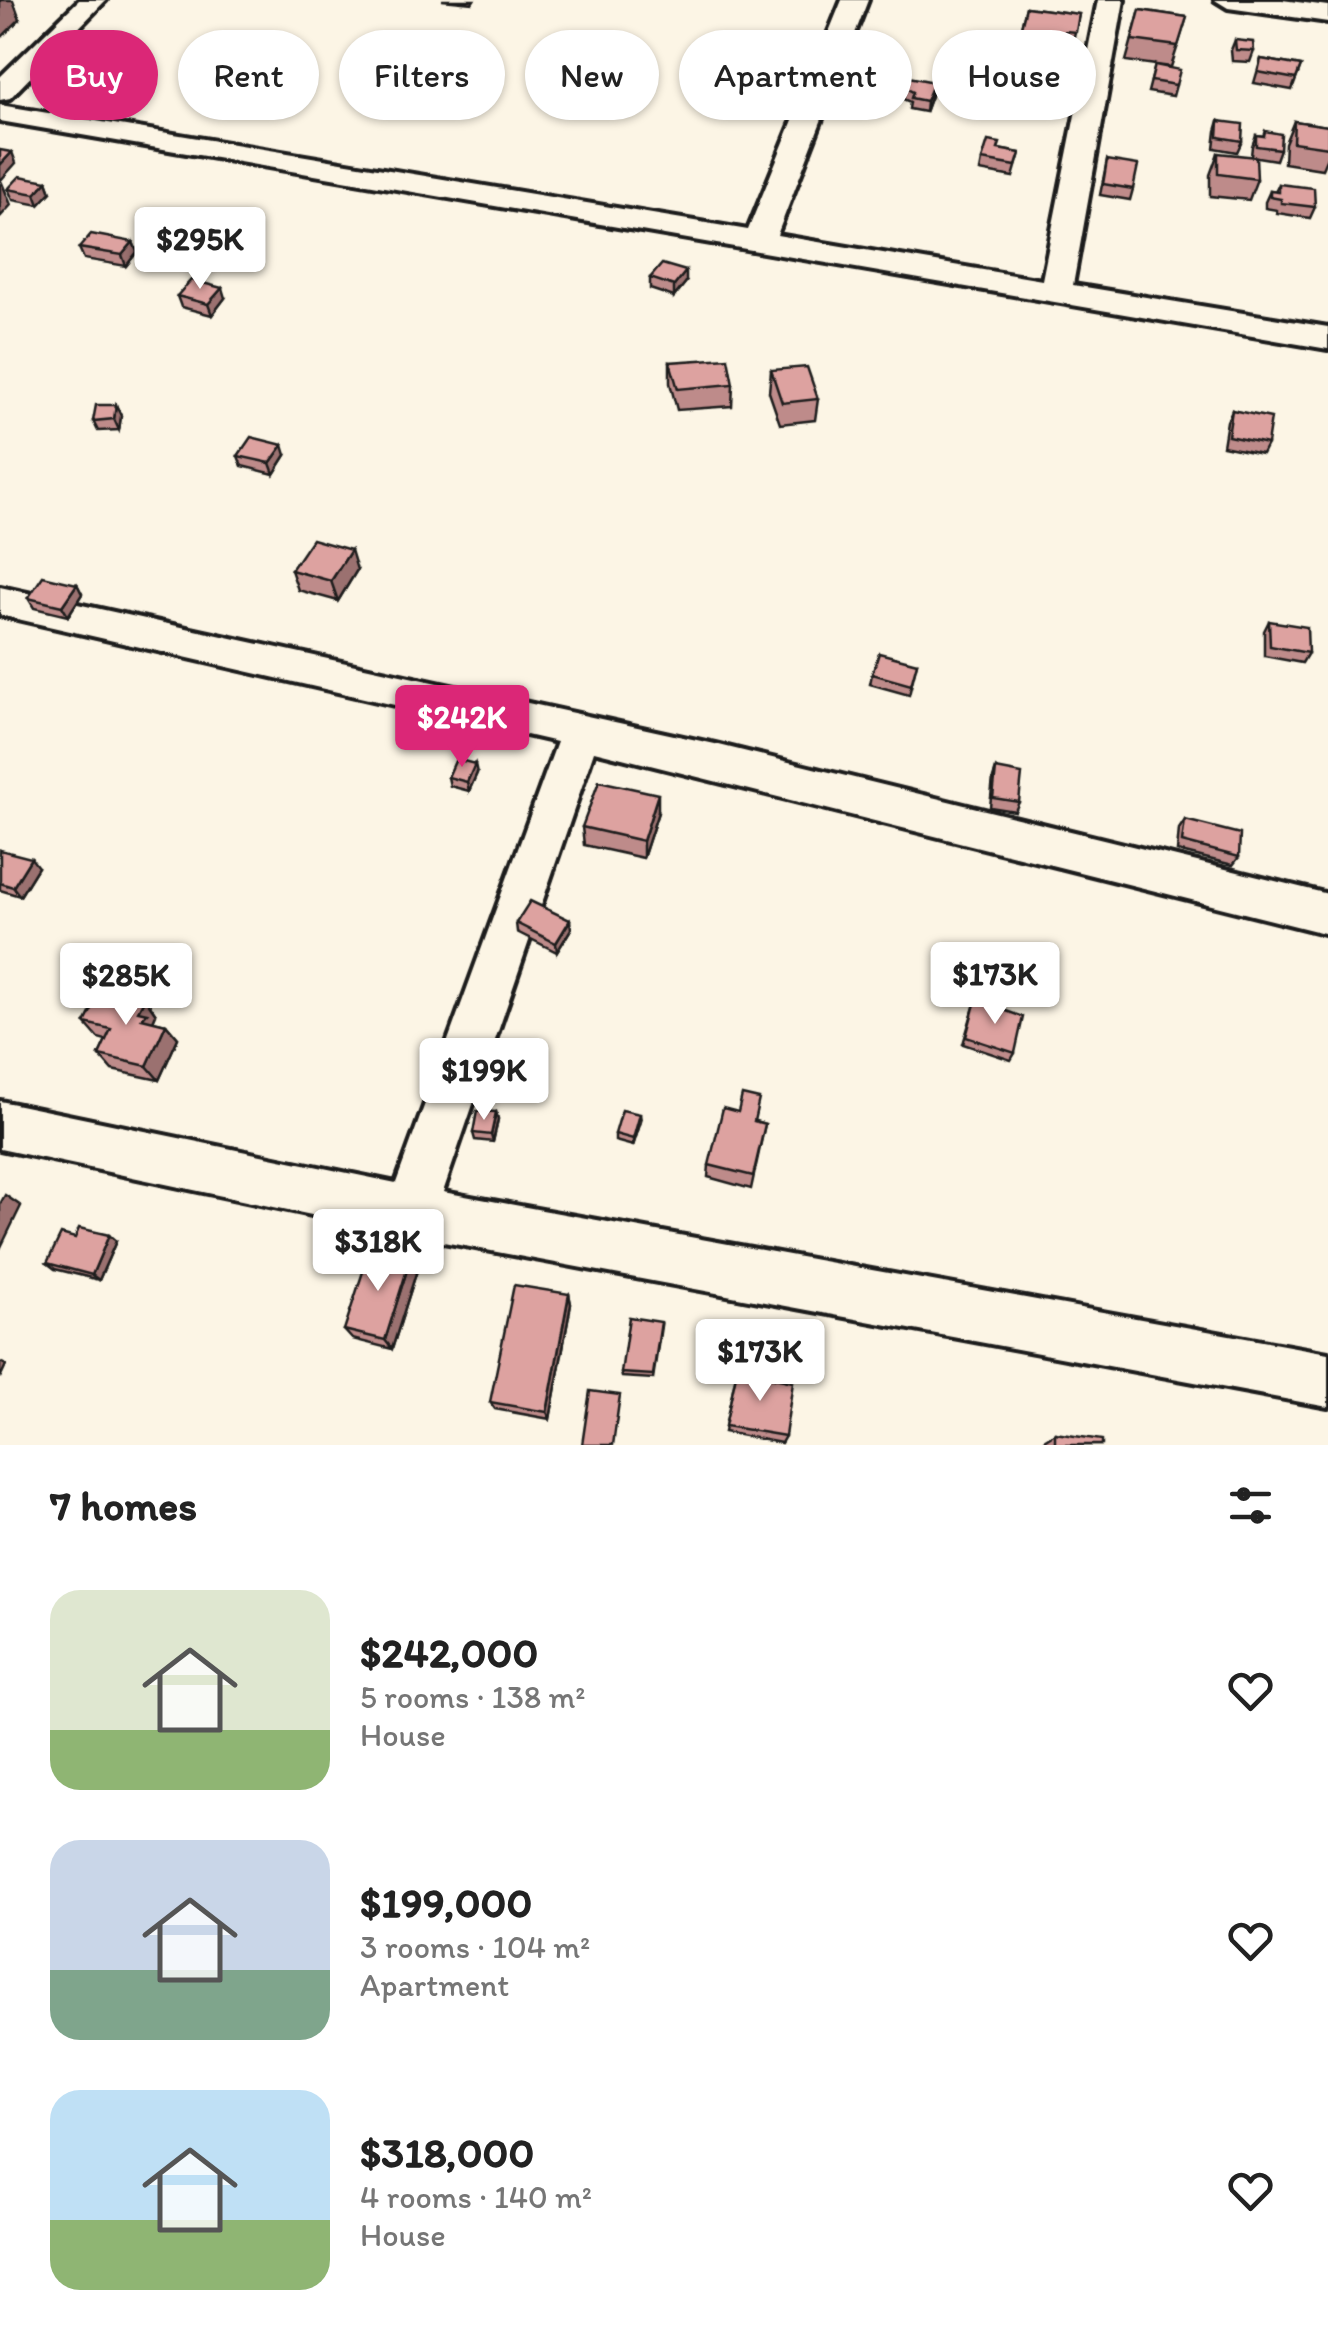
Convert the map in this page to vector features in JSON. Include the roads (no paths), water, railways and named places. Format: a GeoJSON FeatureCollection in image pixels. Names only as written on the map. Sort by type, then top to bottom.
{"type":"FeatureCollection","features":[{"type":"Feature","properties":{"kind":"street"},"geometry":{"type":"LineString","coordinates":[[0,92],[93,0]]}},
{"type":"Feature","properties":{"kind":"street"},"geometry":{"type":"LineString","coordinates":[[758,244],[855,0]]}},
{"type":"Feature","properties":{"kind":"street"},"geometry":{"type":"LineString","coordinates":[[1056,290],[1111,0]]}},
{"type":"Feature","properties":{"kind":"street"},"geometry":{"type":"LineString","coordinates":[[1228,0],[1328,14]]}},
{"type":"Feature","properties":{"kind":"street"},"geometry":{"type":"LineString","coordinates":[[0,114],[1328,338]]}},
{"type":"Feature","properties":{"kind":"street"},"geometry":{"type":"LineString","coordinates":[[0,600],[580,734],[715,761],[1328,914]]}},
{"type":"Feature","properties":{"kind":"street"},"geometry":{"type":"LineString","coordinates":[[412,1211],[580,734]]}},
{"type":"Feature","properties":{"kind":"street"},"geometry":{"type":"LineString","coordinates":[[0,1125],[412,1211],[1328,1380]]}}]}
